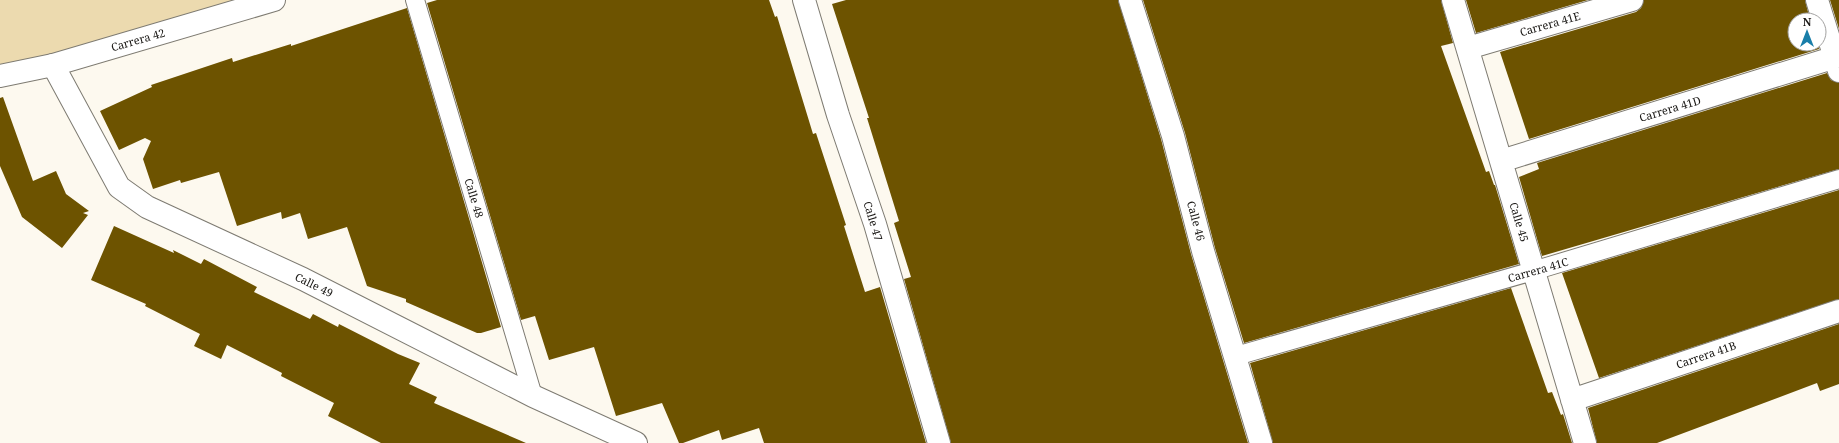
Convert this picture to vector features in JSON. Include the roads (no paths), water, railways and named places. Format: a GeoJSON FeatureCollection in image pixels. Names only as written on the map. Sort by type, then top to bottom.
{"type":"FeatureCollection","features":[{"type":"Feature","properties":{"kind":"street","name":"Carrera 42"},"geometry":{"type":"LineString","coordinates":[[0,76],[53,65],[274,0]]}},
{"type":"Feature","properties":{"kind":"street","name":"Calle 48"},"geometry":{"type":"LineString","coordinates":[[415,0],[533,396]]}},
{"type":"Feature","properties":{"kind":"street","name":"Calle 47"},"geometry":{"type":"LineString","coordinates":[[804,0],[838,115],[875,224],[939,443]]}},
{"type":"Feature","properties":{"kind":"street","name":"Calle 46"},"geometry":{"type":"LineString","coordinates":[[1130,0],[1173,136],[1203,251],[1236,356],[1261,443]]}},
{"type":"Feature","properties":{"kind":"street","name":"Calle 45"},"geometry":{"type":"LineString","coordinates":[[1454,0],[1585,443]]}},
{"type":"Feature","properties":{"kind":"street","name":"Carrera 41E"},"geometry":{"type":"LineString","coordinates":[[1468,48],[1632,0]]}},
{"type":"Feature","properties":{"kind":"street"},"geometry":{"type":"LineString","coordinates":[[1817,0],[1838,61]]}},
{"type":"Feature","properties":{"kind":"street","name":"Carrera 41D"},"geometry":{"type":"LineString","coordinates":[[1501,162],[1838,61]]}},
{"type":"Feature","properties":{"kind":"street","name":"Calle 49"},"geometry":{"type":"LineString","coordinates":[[53,65],[119,187],[147,207],[303,279],[533,396],[636,443]]}},
{"type":"Feature","properties":{"kind":"street","name":"Carrera 41C"},"geometry":{"type":"LineString","coordinates":[[1236,356],[1533,271],[1839,179]]}},
{"type":"Feature","properties":{"kind":"street","name":"Carrera 41B"},"geometry":{"type":"LineString","coordinates":[[1572,400],[1839,311]]}}]}
